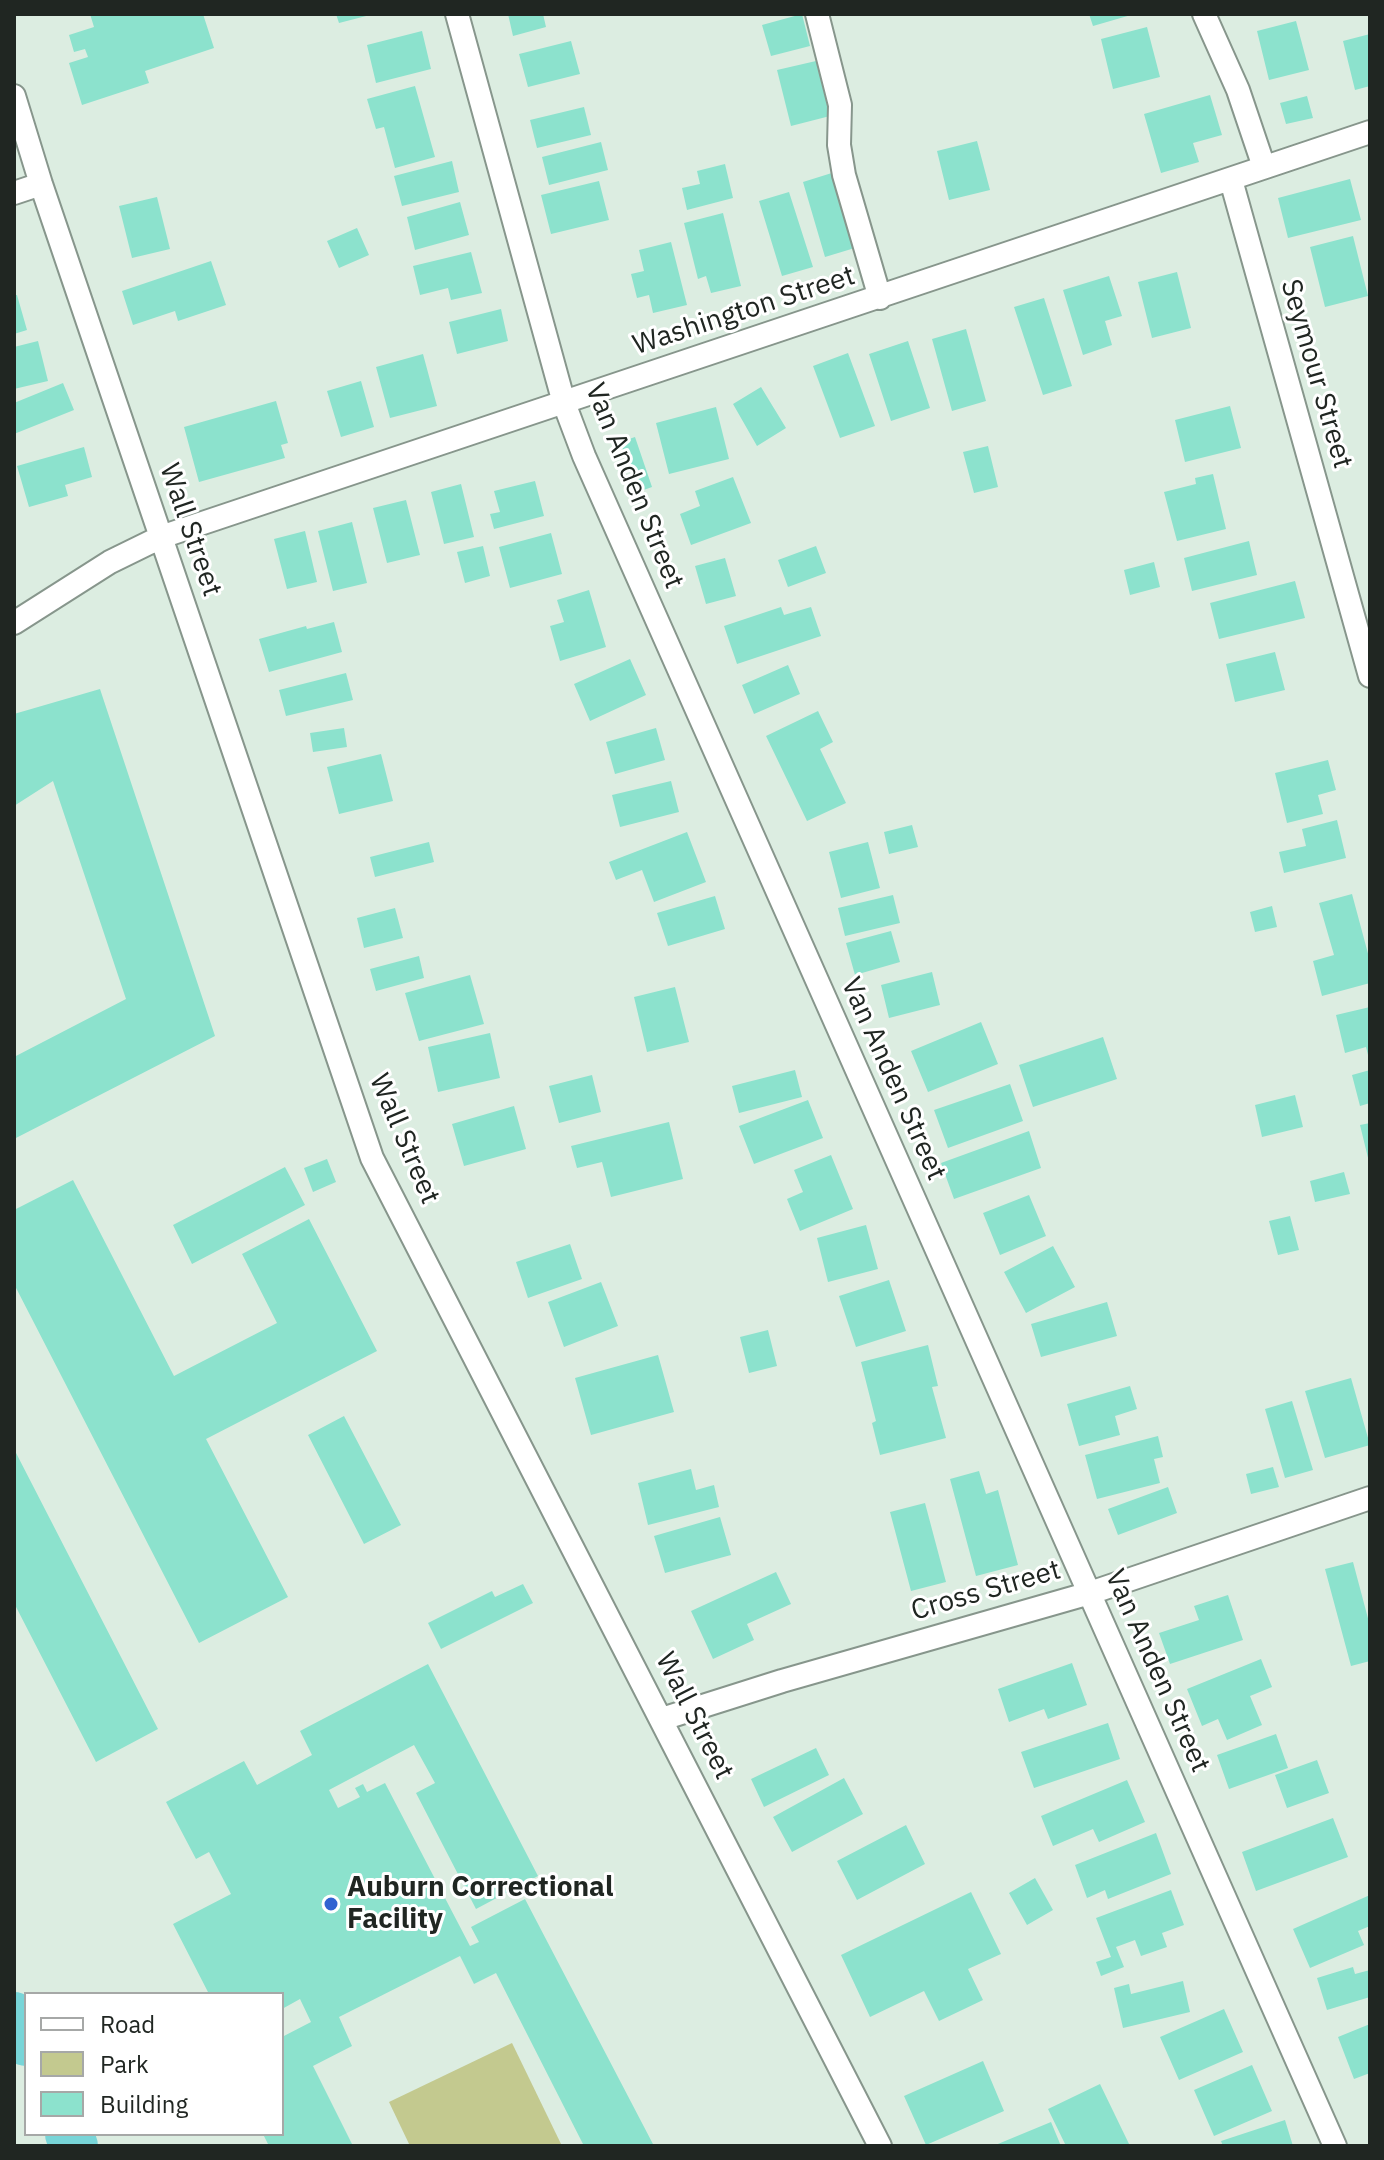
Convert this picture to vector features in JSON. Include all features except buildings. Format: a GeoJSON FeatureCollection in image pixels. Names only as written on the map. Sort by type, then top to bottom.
{"type":"FeatureCollection","features":[{"type":"Feature","properties":{"kind":"street","name":"Van Anden Street"},"geometry":{"type":"LineString","coordinates":[[457,14],[564,403],[590,470],[1335,2146]]}},
{"type":"Feature","properties":{"kind":"street"},"geometry":{"type":"LineString","coordinates":[[817,14],[840,105],[839,145],[844,175],[880,298]]}},
{"type":"Feature","properties":{"kind":"street"},"geometry":{"type":"LineString","coordinates":[[1204,14],[1238,90],[1264,167]]}},
{"type":"Feature","properties":{"kind":"street","name":"Wall Street"},"geometry":{"type":"LineString","coordinates":[[14,96],[41,184],[372,1158],[880,2146]]}},
{"type":"Feature","properties":{"kind":"street","name":"Washington Street"},"geometry":{"type":"LineString","coordinates":[[14,623],[110,562],[161,537],[1370,132]]}},
{"type":"Feature","properties":{"kind":"street","name":"Seymour Street"},"geometry":{"type":"LineString","coordinates":[[1231,180],[1370,676]]}},
{"type":"Feature","properties":{"kind":"street"},"geometry":{"type":"LineString","coordinates":[[14,193],[41,184]]}},
{"type":"Feature","properties":{"kind":"street","name":"Cross Street"},"geometry":{"type":"LineString","coordinates":[[662,1719],[812,1672],[1090,1593],[1370,1498]]}},
{"type":"Feature","properties":{"kind":"green space"},"geometry":{"type":"Polygon","coordinates":[[[512,2043],[562,2146],[410,2146],[389,2102],[512,2043]]]}},
{"type":"Feature","properties":{"kind":"waterway"},"geometry":{"type":"LineString","coordinates":[[14,2016],[24,2038]]}},
{"type":"Feature","properties":{"kind":"waterway"},"geometry":{"type":"LineString","coordinates":[[70,2136],[74,2146]]}},
{"type":"Feature","properties":{"kind":"place","name":"Auburn Correctional Facility"},"geometry":{"type":"Point","coordinates":[331,1904]}}]}
